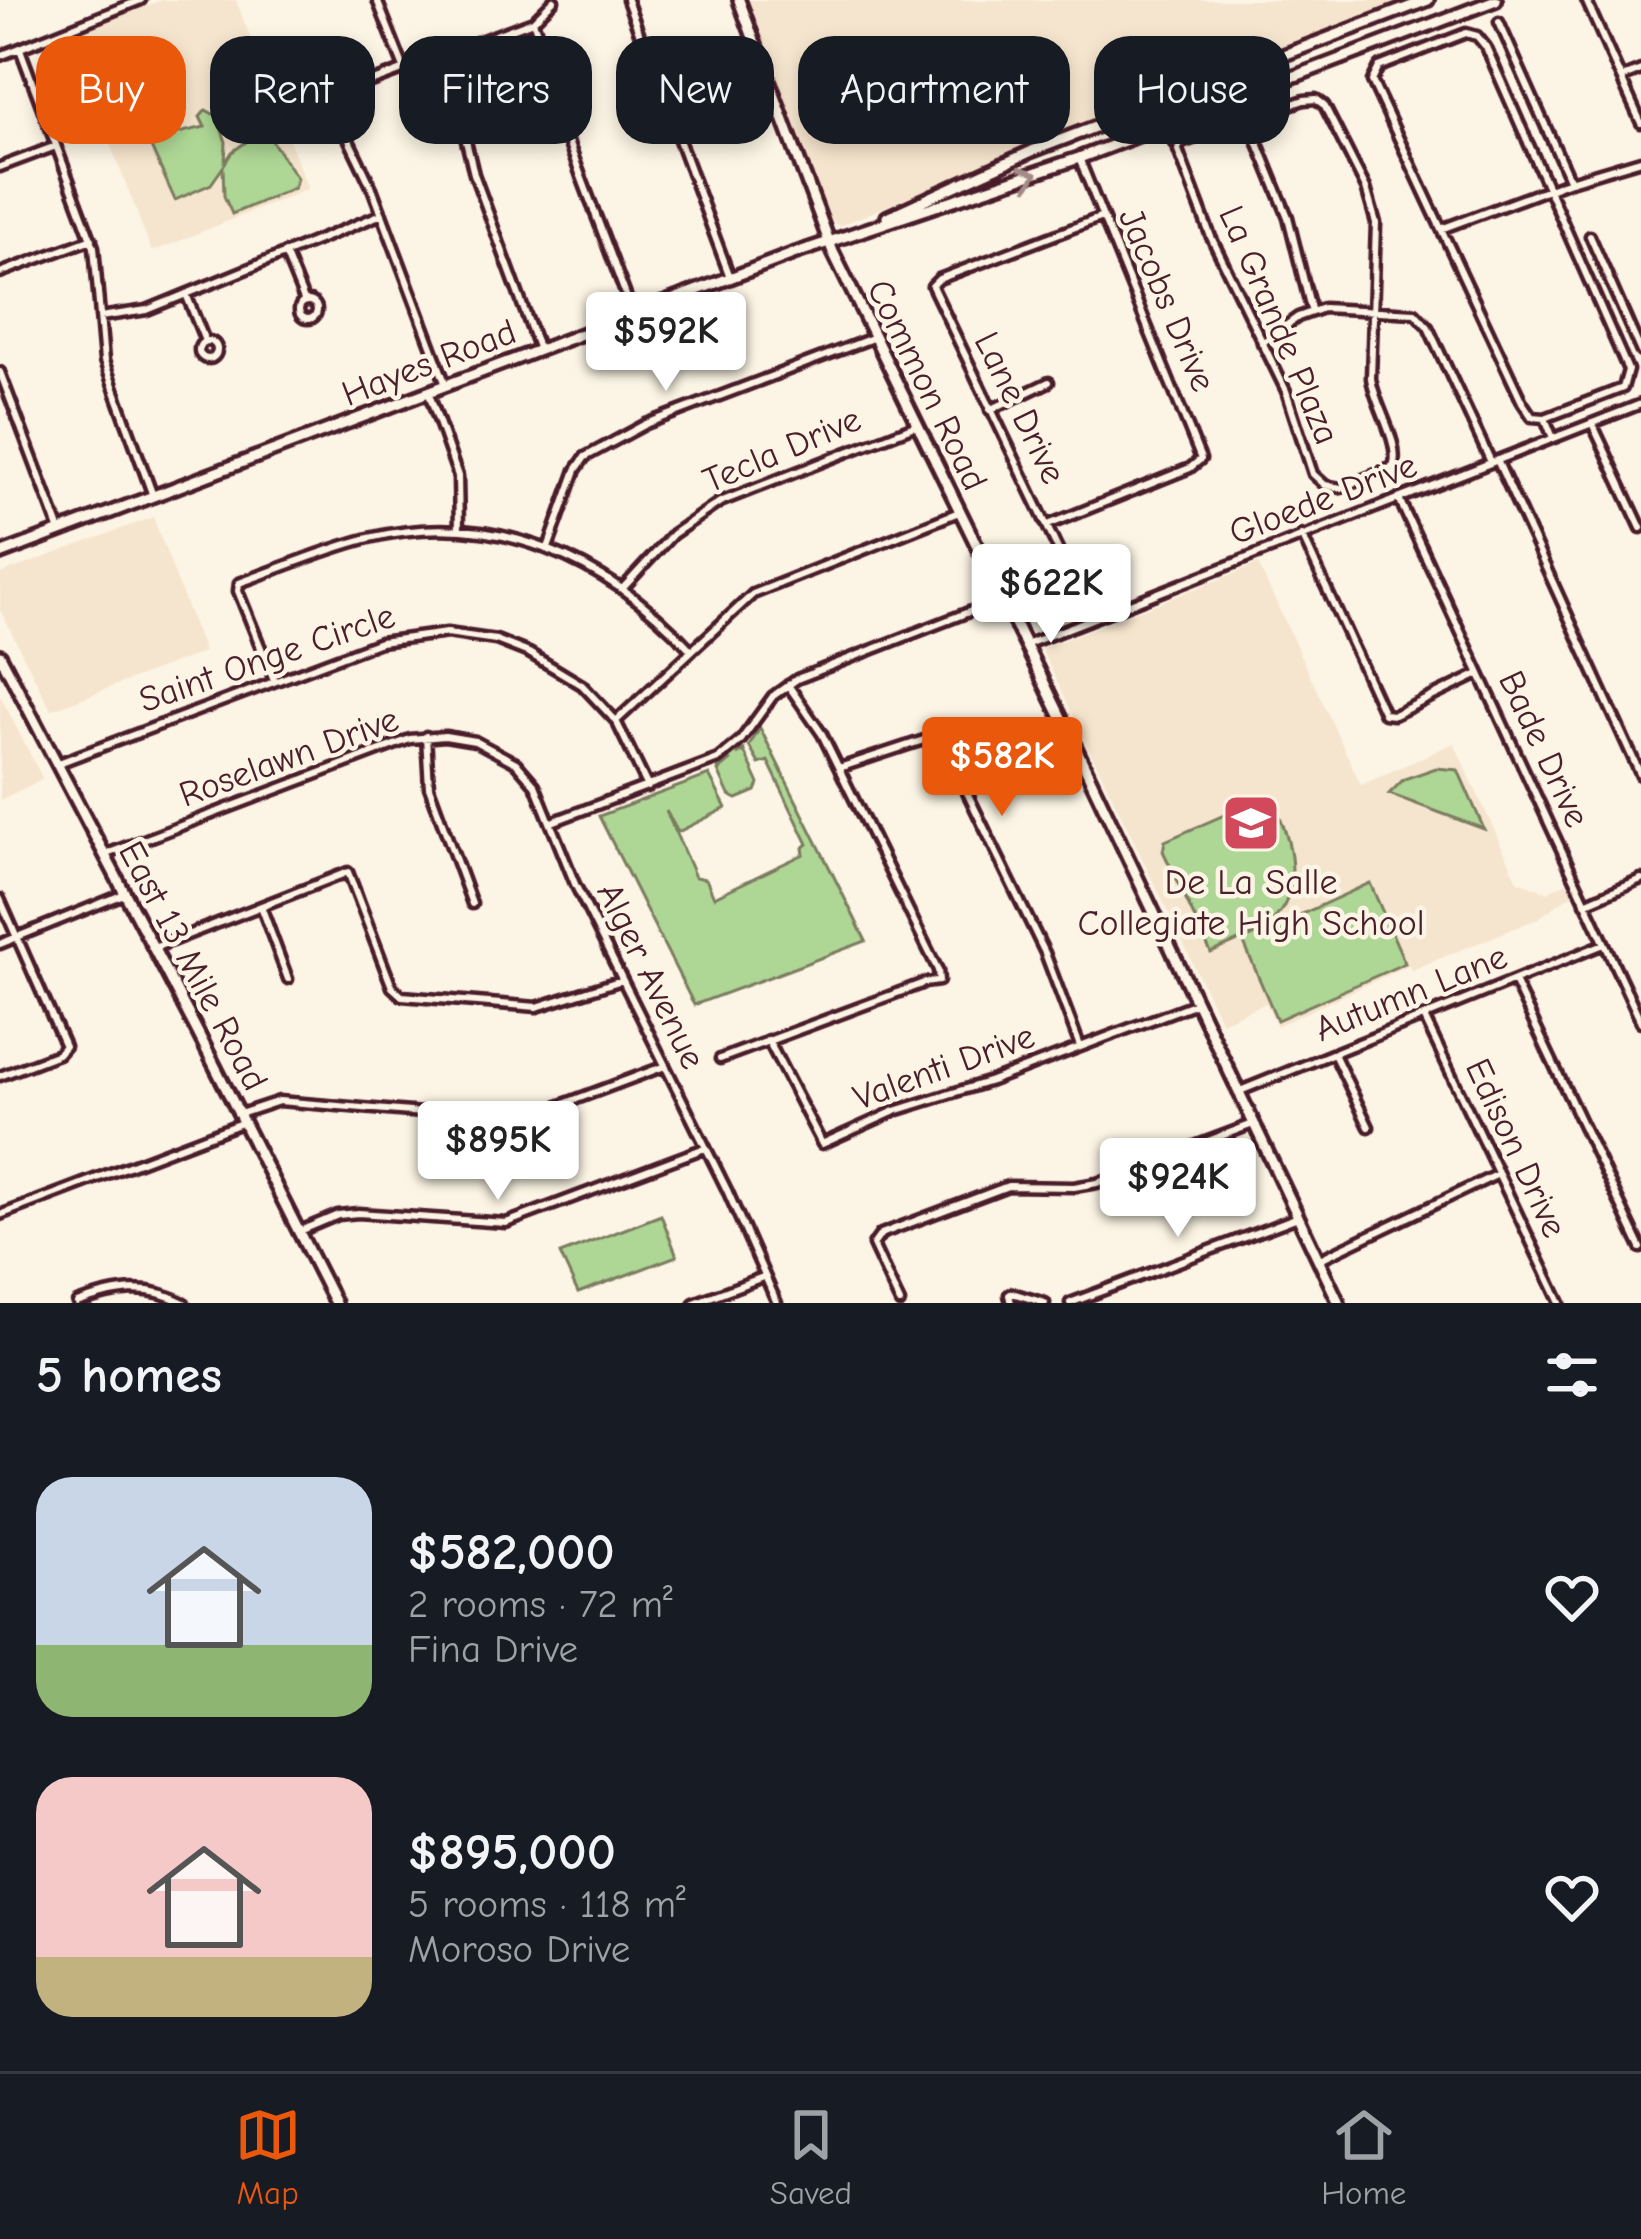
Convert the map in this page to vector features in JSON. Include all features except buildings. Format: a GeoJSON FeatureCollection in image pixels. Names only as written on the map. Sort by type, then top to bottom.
{"type":"FeatureCollection","features":[{"type":"Feature","properties":{"kind":"street"},"geometry":{"type":"LineString","coordinates":[[0,56],[141,0]]}},
{"type":"Feature","properties":{"kind":"street"},"geometry":{"type":"LineString","coordinates":[[376,0],[399,56]]}},
{"type":"Feature","properties":{"kind":"street"},"geometry":{"type":"LineString","coordinates":[[489,36],[532,20],[554,0]]}},
{"type":"Feature","properties":{"kind":"street"},"geometry":{"type":"LineString","coordinates":[[627,0],[730,278]]}},
{"type":"Feature","properties":{"kind":"street","name":"Common Road"},"geometry":{"type":"LineString","coordinates":[[739,0],[828,242],[1339,1303]]}},
{"type":"Feature","properties":{"kind":"street","name":"Hayes Road"},"geometry":{"type":"LineString","coordinates":[[1290,52],[1428,0]]}},
{"type":"Feature","properties":{"kind":"street","name":"Hayes Road"},"geometry":{"type":"LineString","coordinates":[[1290,78],[1496,0]]}},
{"type":"Feature","properties":{"kind":"street"},"geometry":{"type":"LineString","coordinates":[[1586,0],[1641,123]]}},
{"type":"Feature","properties":{"kind":"street"},"geometry":{"type":"LineString","coordinates":[[1458,14],[1466,33]]}},
{"type":"Feature","properties":{"kind":"street"},"geometry":{"type":"LineString","coordinates":[[532,20],[547,59],[566,139],[633,314]]}},
{"type":"Feature","properties":{"kind":"street"},"geometry":{"type":"LineString","coordinates":[[1499,22],[1570,181]]}},
{"type":"Feature","properties":{"kind":"street"},"geometry":{"type":"LineString","coordinates":[[1623,388],[1545,418],[1532,417],[1375,89],[1373,74],[1379,67],[1466,33],[1478,35],[1627,364],[1626,410]]}},
{"type":"Feature","properties":{"kind":"street"},"geometry":{"type":"LineString","coordinates":[[1371,48],[1379,67]]}},
{"type":"Feature","properties":{"kind":"street"},"geometry":{"type":"LineString","coordinates":[[20,49],[92,239],[106,370],[153,496]]}},
{"type":"Feature","properties":{"kind":"street"},"geometry":{"type":"LineString","coordinates":[[1621,78],[1641,70]]}},
{"type":"Feature","properties":{"kind":"street"},"geometry":{"type":"LineString","coordinates":[[1290,106],[1311,99],[1324,105],[1373,208],[1373,310]]}},
{"type":"Feature","properties":{"kind":"street","name":"Hayes Road"},"geometry":{"type":"LineString","coordinates":[[877,223],[917,200],[1094,129]]}},
{"type":"Feature","properties":{"kind":"street"},"geometry":{"type":"LineString","coordinates":[[349,144],[382,214],[446,385]]}},
{"type":"Feature","properties":{"kind":"street"},"geometry":{"type":"LineString","coordinates":[[467,144],[539,350]]}},
{"type":"Feature","properties":{"kind":"street","name":"Hayes Road"},"geometry":{"type":"LineString","coordinates":[[0,554],[877,223],[981,193],[1115,144]]}},
{"type":"Feature","properties":{"kind":"street","name":"La Grande Plaza"},"geometry":{"type":"LineString","coordinates":[[1179,144],[1211,237],[1293,409],[1313,474],[1332,488],[1394,467],[1398,456],[1372,386],[1373,310]]}},
{"type":"Feature","properties":{"kind":"street"},"geometry":{"type":"LineString","coordinates":[[1258,144],[1288,217],[1311,310]]}},
{"type":"Feature","properties":{"kind":"street"},"geometry":{"type":"LineString","coordinates":[[0,167],[56,146]]}},
{"type":"Feature","properties":{"kind":"street","name":"Jacobs Drive"},"geometry":{"type":"LineString","coordinates":[[1046,526],[1200,463],[1202,454],[1079,158]]}},
{"type":"Feature","properties":{"kind":"street"},"geometry":{"type":"LineString","coordinates":[[1441,229],[1641,160]]}},
{"type":"Feature","properties":{"kind":"street"},"geometry":{"type":"LineString","coordinates":[[974,176],[981,193]]}},
{"type":"Feature","properties":{"kind":"street"},"geometry":{"type":"LineString","coordinates":[[100,316],[134,314],[382,214]]}},
{"type":"Feature","properties":{"kind":"street","name":"Lane Drive"},"geometry":{"type":"LineString","coordinates":[[1091,618],[932,286],[1102,217]]}},
{"type":"Feature","properties":{"kind":"street"},"geometry":{"type":"LineString","coordinates":[[1590,236],[1641,352]]}},
{"type":"Feature","properties":{"kind":"street"},"geometry":{"type":"LineString","coordinates":[[0,273],[92,239]]}},
{"type":"Feature","properties":{"kind":"street"},"geometry":{"type":"LineString","coordinates":[[285,254],[305,302]]}},
{"type":"Feature","properties":{"kind":"street"},"geometry":{"type":"LineString","coordinates":[[186,294],[205,341]]}},
{"type":"Feature","properties":{"kind":"street"},"geometry":{"type":"LineString","coordinates":[[1262,343],[1311,310],[1401,310],[1420,316],[1641,776]]}},
{"type":"Feature","properties":{"kind":"street"},"geometry":{"type":"LineString","coordinates":[[548,548],[585,457],[646,424],[875,337]]}},
{"type":"Feature","properties":{"kind":"street"},"geometry":{"type":"LineString","coordinates":[[0,372],[60,531]]}},
{"type":"Feature","properties":{"kind":"street"},"geometry":{"type":"LineString","coordinates":[[990,410],[1049,382]]}},
{"type":"Feature","properties":{"kind":"street"},"geometry":{"type":"LineString","coordinates":[[428,392],[458,476],[459,530]]}},
{"type":"Feature","properties":{"kind":"street","name":"Gloede Drive"},"geometry":{"type":"LineString","coordinates":[[1025,645],[1641,404]]}},
{"type":"Feature","properties":{"kind":"street"},"geometry":{"type":"LineString","coordinates":[[1545,418],[1553,438]]}},
{"type":"Feature","properties":{"kind":"street"},"geometry":{"type":"LineString","coordinates":[[1592,423],[1641,529]]}},
{"type":"Feature","properties":{"kind":"street","name":"Tecla Drive"},"geometry":{"type":"LineString","coordinates":[[624,587],[673,534],[719,502],[917,425]]}},
{"type":"Feature","properties":{"kind":"street","name":"Bade Drive"},"geometry":{"type":"LineString","coordinates":[[1399,499],[1641,1022]]}},
{"type":"Feature","properties":{"kind":"street"},"geometry":{"type":"LineString","coordinates":[[616,721],[737,607],[766,586],[959,512]]}},
{"type":"Feature","properties":{"kind":"street"},"geometry":{"type":"LineString","coordinates":[[274,680],[239,583],[375,537],[459,530],[548,548],[624,587],[691,650]]}},
{"type":"Feature","properties":{"kind":"street"},"geometry":{"type":"LineString","coordinates":[[1302,536],[1384,714],[1394,715],[1479,674]]}},
{"type":"Feature","properties":{"kind":"street"},"geometry":{"type":"LineString","coordinates":[[552,822],[696,770],[729,751],[760,710],[788,685],[1002,599]]}},
{"type":"Feature","properties":{"kind":"street","name":"Saint Onge Circle"},"geometry":{"type":"LineString","coordinates":[[56,764],[403,636],[464,634],[496,640],[553,664],[582,685],[616,721],[648,787]]}},
{"type":"Feature","properties":{"kind":"street","name":"East 13 Mile Road"},"geometry":{"type":"LineString","coordinates":[[0,655],[335,1303]]}},
{"type":"Feature","properties":{"kind":"street"},"geometry":{"type":"LineString","coordinates":[[720,1059],[939,981],[938,970],[839,768],[788,685]]}},
{"type":"Feature","properties":{"kind":"street"},"geometry":{"type":"LineString","coordinates":[[839,768],[939,735],[1045,953],[1080,1046]]}},
{"type":"Feature","properties":{"kind":"street"},"geometry":{"type":"LineString","coordinates":[[425,736],[429,787],[472,904]]}},
{"type":"Feature","properties":{"kind":"street","name":"Alger Avenue"},"geometry":{"type":"LineString","coordinates":[[425,736],[460,737],[505,756],[535,785],[575,884],[777,1303]]}},
{"type":"Feature","properties":{"kind":"street","name":"Roselawn Drive"},"geometry":{"type":"LineString","coordinates":[[104,855],[425,736]]}},
{"type":"Feature","properties":{"kind":"street"},"geometry":{"type":"LineString","coordinates":[[154,948],[348,872],[392,987],[402,996],[537,1007],[622,980]]}},
{"type":"Feature","properties":{"kind":"street"},"geometry":{"type":"LineString","coordinates":[[1585,903],[1641,879]]}},
{"type":"Feature","properties":{"kind":"street"},"geometry":{"type":"LineString","coordinates":[[0,944],[124,894]]}},
{"type":"Feature","properties":{"kind":"street"},"geometry":{"type":"LineString","coordinates":[[0,899],[62,1034],[63,1050],[0,1076]]}},
{"type":"Feature","properties":{"kind":"street"},"geometry":{"type":"LineString","coordinates":[[261,906],[288,979]]}},
{"type":"Feature","properties":{"kind":"street","name":"Autumn Lane"},"geometry":{"type":"LineString","coordinates":[[1238,1092],[1604,944]]}},
{"type":"Feature","properties":{"kind":"street"},"geometry":{"type":"LineString","coordinates":[[1514,981],[1641,1248]]}},
{"type":"Feature","properties":{"kind":"street","name":"Valenti Drive"},"geometry":{"type":"LineString","coordinates":[[768,1040],[822,1144],[895,1111],[991,1081],[1196,1003]]}},
{"type":"Feature","properties":{"kind":"street","name":"Edison Drive"},"geometry":{"type":"LineString","coordinates":[[1424,1017],[1560,1303]]}},
{"type":"Feature","properties":{"kind":"street"},"geometry":{"type":"LineString","coordinates":[[1334,1054],[1369,1127]]}},
{"type":"Feature","properties":{"kind":"street"},"geometry":{"type":"LineString","coordinates":[[0,1215],[279,1101],[518,1121],[665,1066]]}},
{"type":"Feature","properties":{"kind":"street"},"geometry":{"type":"LineString","coordinates":[[900,1303],[873,1241],[881,1234],[1008,1186],[1089,1185],[1253,1124]]}},
{"type":"Feature","properties":{"kind":"street"},"geometry":{"type":"LineString","coordinates":[[299,1232],[338,1215],[358,1213],[506,1223],[705,1148]]}},
{"type":"Feature","properties":{"kind":"street"},"geometry":{"type":"LineString","coordinates":[[1318,1260],[1498,1174]]}},
{"type":"Feature","properties":{"kind":"street"},"geometry":{"type":"LineString","coordinates":[[1070,1303],[1298,1217]]}},
{"type":"Feature","properties":{"kind":"street"},"geometry":{"type":"LineString","coordinates":[[694,1303],[764,1276]]}},
{"type":"Feature","properties":{"kind":"street"},"geometry":{"type":"LineString","coordinates":[[77,1303],[119,1290],[146,1288],[184,1303]]}},
{"type":"Feature","properties":{"kind":"street"},"geometry":{"type":"LineString","coordinates":[[1010,1299],[1046,1303]]}},
{"type":"Feature","properties":{"kind":"shaded area"},"geometry":{"type":"Polygon","coordinates":[[[161,0],[236,0],[250,36],[210,36],[210,144],[291,144],[308,189],[152,252],[110,144],[186,144],[186,36],[71,36],[161,0]]]}},
{"type":"Feature","properties":{"kind":"shaded area"},"geometry":{"type":"Polygon","coordinates":[[[744,0],[1416,0],[1290,48],[1290,36],[1094,36],[1094,122],[1070,131],[1070,36],[798,36],[798,144],[1037,144],[839,226],[824,216],[774,81],[774,36],[757,36],[744,0]]]}},
{"type":"Feature","properties":{"kind":"shaded area"},"geometry":{"type":"Polygon","coordinates":[[[153,517],[204,652],[51,710],[0,610],[0,574],[153,517]]]}},
{"type":"Feature","properties":{"kind":"shaded area","name":"De La Salle Collegiate High School"},"geometry":{"type":"Polygon","coordinates":[[[1258,564],[1361,785],[1454,743],[1518,881],[1547,892],[1567,882],[1573,894],[1537,919],[1412,970],[1409,965],[1277,1026],[1266,1003],[1221,1022],[1041,649],[1258,564]]]}},
{"type":"Feature","properties":{"kind":"shaded area"},"geometry":{"type":"Polygon","coordinates":[[[0,695],[43,779],[0,800],[0,695]]]}},
{"type":"Feature","properties":{"kind":"green space"},"geometry":{"type":"Polygon","coordinates":[[[206,110],[210,112],[210,144],[226,144],[225,163],[243,144],[274,144],[297,178],[294,188],[232,214],[224,196],[223,167],[211,184],[175,200],[151,147],[186,144],[186,131],[205,127],[200,117],[206,110]]]}},
{"type":"Feature","properties":{"kind":"green space"},"geometry":{"type":"Polygon","coordinates":[[[760,728],[866,941],[694,1005],[599,816],[709,775],[726,808],[678,832],[666,811],[695,877],[706,879],[714,897],[804,854],[808,844],[768,761],[759,764],[749,746],[760,728]]]}},
{"type":"Feature","properties":{"kind":"green space"},"geometry":{"type":"Polygon","coordinates":[[[742,750],[737,755],[744,751],[759,784],[756,791],[737,799],[729,795],[718,771],[731,760],[717,769],[742,750]]]}},
{"type":"Feature","properties":{"kind":"green space"},"geometry":{"type":"Polygon","coordinates":[[[1436,768],[1458,770],[1484,829],[1389,794],[1404,779],[1436,768]]]}},
{"type":"Feature","properties":{"kind":"green space"},"geometry":{"type":"Polygon","coordinates":[[[1270,795],[1292,865],[1287,899],[1264,928],[1211,953],[1163,851],[1165,841],[1270,795]]]}},
{"type":"Feature","properties":{"kind":"green space"},"geometry":{"type":"Polygon","coordinates":[[[1370,883],[1405,963],[1277,1020],[1243,941],[1370,883]]]}},
{"type":"Feature","properties":{"kind":"green space"},"geometry":{"type":"Polygon","coordinates":[[[661,1215],[677,1256],[578,1293],[560,1254],[661,1215]]]}},
{"type":"Feature","properties":{"kind":"place","name":"De La Salle Collegiate High School"},"geometry":{"type":"Point","coordinates":[1251,823]}}]}
